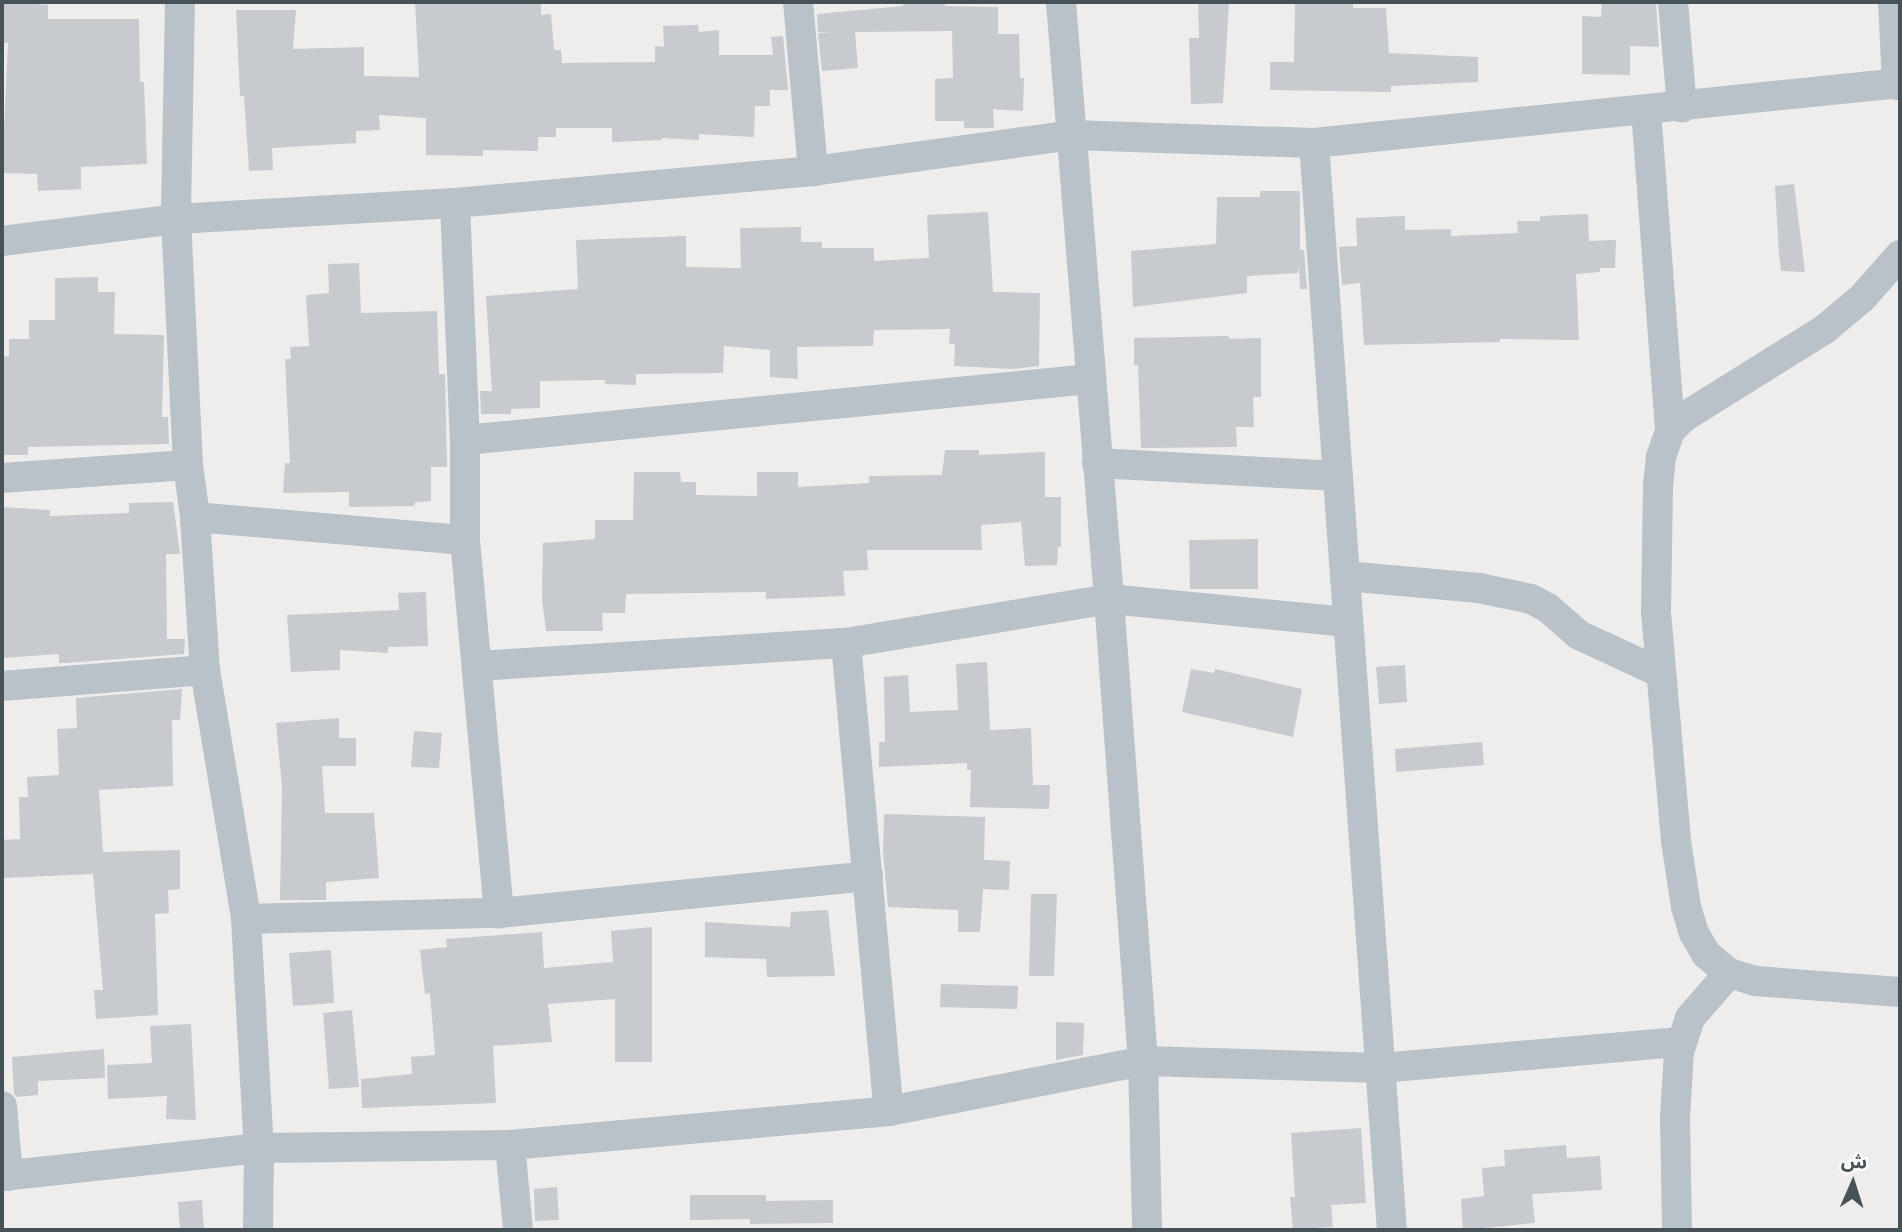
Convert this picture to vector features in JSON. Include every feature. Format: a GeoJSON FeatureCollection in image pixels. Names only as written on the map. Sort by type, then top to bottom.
{"type":"FeatureCollection","features":[{"type":"Feature","properties":{"kind":"street"},"geometry":{"type":"LineString","coordinates":[[180,2],[176,219],[188,465],[195,517],[205,670],[246,919],[259,1148],[258,1230]]}},
{"type":"Feature","properties":{"kind":"street"},"geometry":{"type":"LineString","coordinates":[[798,2],[813,171]]}},
{"type":"Feature","properties":{"kind":"street"},"geometry":{"type":"LineString","coordinates":[[1061,2],[1143,1061],[1147,1230]]}},
{"type":"Feature","properties":{"kind":"street"},"geometry":{"type":"LineString","coordinates":[[1673,2],[1682,108]]}},
{"type":"Feature","properties":{"kind":"street"},"geometry":{"type":"LineString","coordinates":[[2,241],[176,219],[455,203],[813,171],[1071,135],[1314,143],[1682,108],[1898,84],[1893,2]]}},
{"type":"Feature","properties":{"kind":"street"},"geometry":{"type":"LineString","coordinates":[[1646,110],[1670,431],[1661,457],[1658,486],[1657,612],[1676,841],[1686,906],[1694,933],[1706,954],[1729,973],[1769,983],[1900,992]]}},
{"type":"Feature","properties":{"kind":"street"},"geometry":{"type":"LineString","coordinates":[[1314,143],[1392,1230]]}},
{"type":"Feature","properties":{"kind":"street"},"geometry":{"type":"LineString","coordinates":[[455,203],[466,440],[465,540],[499,913]]}},
{"type":"Feature","properties":{"kind":"street"},"geometry":{"type":"LineString","coordinates":[[1670,431],[1684,417],[1825,329],[1862,298],[1900,255]]}},
{"type":"Feature","properties":{"kind":"street"},"geometry":{"type":"LineString","coordinates":[[466,440],[1090,379]]}},
{"type":"Feature","properties":{"kind":"street"},"geometry":{"type":"LineString","coordinates":[[1097,463],[1338,476]]}},
{"type":"Feature","properties":{"kind":"street"},"geometry":{"type":"LineString","coordinates":[[2,478],[188,465]]}},
{"type":"Feature","properties":{"kind":"street"},"geometry":{"type":"LineString","coordinates":[[195,517],[465,540]]}},
{"type":"Feature","properties":{"kind":"street"},"geometry":{"type":"LineString","coordinates":[[1345,576],[1479,588],[1531,599],[1548,608],[1578,635],[1661,673]]}},
{"type":"Feature","properties":{"kind":"street"},"geometry":{"type":"LineString","coordinates":[[477,666],[846,643],[1109,599],[1348,622]]}},
{"type":"Feature","properties":{"kind":"street"},"geometry":{"type":"LineString","coordinates":[[846,643],[889,1111]]}},
{"type":"Feature","properties":{"kind":"street"},"geometry":{"type":"LineString","coordinates":[[2,685],[205,670]]}},
{"type":"Feature","properties":{"kind":"street"},"geometry":{"type":"LineString","coordinates":[[246,919],[499,913],[867,876]]}},
{"type":"Feature","properties":{"kind":"street"},"geometry":{"type":"LineString","coordinates":[[1677,1230],[1675,1117],[1681,1042],[1690,1017],[1729,973]]}},
{"type":"Feature","properties":{"kind":"street"},"geometry":{"type":"LineString","coordinates":[[2,1106],[5,1176],[259,1148],[510,1145],[889,1111],[1143,1061],[1381,1068],[1681,1042]]}},
{"type":"Feature","properties":{"kind":"street"},"geometry":{"type":"LineString","coordinates":[[510,1145],[518,1230]]}},
{"type":"Feature","properties":{"kind":"building"},"geometry":{"type":"Polygon","coordinates":[[[2,2],[48,5],[48,19],[139,19],[140,82],[144,82],[147,164],[81,167],[81,189],[38,191],[37,174],[2,173],[8,43],[2,43],[2,2]]]}},
{"type":"Feature","properties":{"kind":"building"},"geometry":{"type":"Polygon","coordinates":[[[415,2],[541,2],[541,15],[551,14],[554,50],[561,50],[562,63],[655,62],[655,46],[664,47],[663,26],[698,25],[699,32],[719,30],[719,55],[773,55],[771,37],[783,36],[788,90],[770,90],[770,106],[755,106],[754,137],[699,134],[699,140],[662,138],[612,142],[612,128],[556,128],[556,137],[538,137],[538,151],[483,150],[483,156],[426,155],[426,118],[379,115],[380,130],[356,131],[356,143],[272,148],[273,170],[249,171],[244,96],[240,96],[236,10],[296,10],[293,49],[364,47],[364,76],[419,77],[415,2]]]}},
{"type":"Feature","properties":{"kind":"building"},"geometry":{"type":"Polygon","coordinates":[[[903,2],[945,2],[945,6],[998,7],[998,34],[1019,34],[1020,78],[1024,78],[1023,111],[993,109],[994,128],[964,128],[964,121],[935,121],[935,79],[953,78],[952,31],[855,32],[858,68],[822,71],[818,33],[833,32],[818,32],[817,14],[903,6],[903,2]]]}},
{"type":"Feature","properties":{"kind":"building"},"geometry":{"type":"Polygon","coordinates":[[[1198,2],[1229,2],[1223,103],[1191,104],[1189,38],[1199,38],[1198,2]]]}},
{"type":"Feature","properties":{"kind":"building"},"geometry":{"type":"Polygon","coordinates":[[[1295,2],[1353,2],[1353,8],[1386,8],[1389,53],[1478,57],[1478,82],[1391,86],[1391,92],[1270,90],[1270,62],[1294,62],[1295,2]]]}},
{"type":"Feature","properties":{"kind":"building"},"geometry":{"type":"Polygon","coordinates":[[[1602,2],[1656,2],[1659,47],[1630,46],[1630,75],[1582,74],[1582,16],[1601,17],[1602,2]]]}},
{"type":"Feature","properties":{"kind":"building"},"geometry":{"type":"Polygon","coordinates":[[[1794,184],[1805,272],[1781,271],[1775,186],[1794,184]]]}},
{"type":"Feature","properties":{"kind":"building"},"geometry":{"type":"Polygon","coordinates":[[[1260,191],[1300,191],[1300,250],[1304,250],[1307,289],[1300,289],[1299,265],[1298,273],[1247,276],[1247,293],[1133,307],[1131,251],[1216,244],[1217,197],[1260,197],[1260,191]]]}},
{"type":"Feature","properties":{"kind":"building"},"geometry":{"type":"Polygon","coordinates":[[[988,212],[993,292],[1040,293],[1039,366],[1014,369],[954,366],[955,344],[949,344],[950,329],[874,330],[873,346],[797,347],[798,379],[770,377],[770,350],[724,346],[723,373],[636,374],[636,385],[605,384],[605,380],[540,381],[540,408],[511,409],[511,414],[481,414],[480,391],[492,391],[486,296],[578,289],[576,240],[686,236],[686,267],[741,268],[740,228],[801,227],[801,242],[822,242],[822,248],[874,248],[874,261],[929,258],[927,215],[988,212]]]}},
{"type":"Feature","properties":{"kind":"building"},"geometry":{"type":"Polygon","coordinates":[[[1588,214],[1589,241],[1616,240],[1615,268],[1600,268],[1600,272],[1576,274],[1579,340],[1500,339],[1500,342],[1364,345],[1360,283],[1342,285],[1339,247],[1357,246],[1356,218],[1405,216],[1405,230],[1451,229],[1451,236],[1518,233],[1517,221],[1540,221],[1540,216],[1588,214]]]}},
{"type":"Feature","properties":{"kind":"building"},"geometry":{"type":"Polygon","coordinates":[[[359,263],[361,313],[437,311],[439,374],[445,374],[447,467],[431,467],[431,501],[415,502],[414,506],[349,507],[349,492],[283,493],[285,463],[290,463],[285,359],[291,359],[290,347],[309,346],[306,295],[329,293],[328,264],[359,263]]]}},
{"type":"Feature","properties":{"kind":"building"},"geometry":{"type":"Polygon","coordinates":[[[98,277],[98,292],[115,292],[114,334],[164,335],[162,417],[168,417],[169,444],[28,447],[28,455],[2,455],[2,357],[9,356],[9,339],[29,339],[29,320],[55,320],[55,278],[98,277]]]}},
{"type":"Feature","properties":{"kind":"building"},"geometry":{"type":"Polygon","coordinates":[[[1229,336],[1229,339],[1261,338],[1261,397],[1253,397],[1254,427],[1236,427],[1237,447],[1141,448],[1138,365],[1134,365],[1134,338],[1229,336]]]}},
{"type":"Feature","properties":{"kind":"building"},"geometry":{"type":"Polygon","coordinates":[[[945,450],[979,450],[979,455],[1045,452],[1045,497],[1061,497],[1061,547],[1058,547],[1057,565],[1025,566],[1021,522],[981,525],[982,550],[867,550],[868,570],[843,571],[845,596],[766,599],[766,592],[626,594],[625,613],[602,613],[603,631],[546,631],[542,599],[543,543],[595,539],[595,520],[633,520],[634,472],[680,472],[681,482],[696,482],[696,495],[757,496],[757,472],[798,472],[798,487],[869,483],[869,476],[942,475],[945,450]]]}},
{"type":"Feature","properties":{"kind":"building"},"geometry":{"type":"Polygon","coordinates":[[[173,502],[180,554],[166,554],[167,639],[185,639],[184,654],[66,663],[59,663],[59,654],[2,658],[2,507],[50,510],[50,516],[129,513],[129,503],[173,502]]]}},
{"type":"Feature","properties":{"kind":"building"},"geometry":{"type":"Polygon","coordinates":[[[1258,539],[1258,589],[1190,589],[1189,540],[1258,539]]]}},
{"type":"Feature","properties":{"kind":"building"},"geometry":{"type":"Polygon","coordinates":[[[426,592],[428,646],[388,647],[388,653],[340,650],[340,670],[291,672],[287,615],[399,610],[398,593],[426,592]]]}},
{"type":"Feature","properties":{"kind":"building"},"geometry":{"type":"Polygon","coordinates":[[[987,662],[990,730],[1031,728],[1033,785],[1050,785],[1049,809],[970,807],[971,770],[967,770],[967,763],[879,767],[879,742],[885,742],[884,677],[908,675],[910,712],[958,710],[956,664],[987,662]]]}},
{"type":"Feature","properties":{"kind":"building"},"geometry":{"type":"Polygon","coordinates":[[[1405,665],[1407,702],[1379,704],[1376,667],[1405,665]]]}},
{"type":"Feature","properties":{"kind":"building"},"geometry":{"type":"Polygon","coordinates":[[[1191,669],[1214,673],[1215,669],[1302,689],[1293,737],[1182,712],[1191,669]]]}},
{"type":"Feature","properties":{"kind":"building"},"geometry":{"type":"Polygon","coordinates":[[[182,689],[180,720],[172,720],[173,786],[99,790],[103,852],[180,850],[180,889],[168,890],[169,913],[155,914],[158,1015],[96,1019],[94,990],[103,990],[93,874],[2,878],[2,840],[20,839],[19,797],[28,797],[27,777],[59,775],[57,729],[77,728],[76,698],[182,689]]]}},
{"type":"Feature","properties":{"kind":"building"},"geometry":{"type":"Polygon","coordinates":[[[339,718],[339,738],[356,738],[356,766],[322,766],[325,813],[374,813],[379,878],[326,882],[326,900],[280,900],[282,787],[276,723],[339,718]]]}},
{"type":"Feature","properties":{"kind":"building"},"geometry":{"type":"Polygon","coordinates":[[[414,731],[442,733],[439,768],[411,767],[414,731]]]}},
{"type":"Feature","properties":{"kind":"building"},"geometry":{"type":"Polygon","coordinates":[[[1482,742],[1484,765],[1396,772],[1395,749],[1482,742]]]}},
{"type":"Feature","properties":{"kind":"building"},"geometry":{"type":"Polygon","coordinates":[[[884,814],[985,817],[984,860],[1010,861],[1009,890],[983,889],[980,932],[958,932],[958,910],[888,907],[883,852],[884,814]]]}},
{"type":"Feature","properties":{"kind":"building"},"geometry":{"type":"Polygon","coordinates":[[[1031,894],[1057,894],[1054,976],[1029,976],[1031,894]]]}},
{"type":"Feature","properties":{"kind":"building"},"geometry":{"type":"Polygon","coordinates":[[[828,910],[835,976],[767,977],[766,959],[705,957],[705,922],[790,927],[791,912],[828,910]]]}},
{"type":"Feature","properties":{"kind":"building"},"geometry":{"type":"Polygon","coordinates":[[[652,927],[652,1062],[615,1062],[615,999],[548,1004],[552,1042],[493,1046],[496,1103],[362,1108],[361,1079],[412,1074],[411,1057],[435,1055],[430,993],[425,994],[420,950],[447,947],[446,939],[542,932],[544,968],[613,962],[611,931],[652,927]]]}},
{"type":"Feature","properties":{"kind":"building"},"geometry":{"type":"Polygon","coordinates":[[[331,950],[334,1003],[293,1006],[289,953],[331,950]]]}},
{"type":"Feature","properties":{"kind":"building"},"geometry":{"type":"Polygon","coordinates":[[[941,984],[1018,986],[1017,1009],[940,1007],[941,984]]]}},
{"type":"Feature","properties":{"kind":"building"},"geometry":{"type":"Polygon","coordinates":[[[352,1010],[359,1087],[329,1089],[323,1013],[352,1010]]]}},
{"type":"Feature","properties":{"kind":"building"},"geometry":{"type":"Polygon","coordinates":[[[1056,1022],[1084,1023],[1083,1055],[1056,1060],[1056,1022]]]}},
{"type":"Feature","properties":{"kind":"building"},"geometry":{"type":"Polygon","coordinates":[[[191,1024],[196,1120],[166,1119],[167,1096],[108,1099],[107,1065],[152,1063],[150,1026],[191,1024]]]}},
{"type":"Feature","properties":{"kind":"building"},"geometry":{"type":"Polygon","coordinates":[[[104,1049],[105,1078],[38,1081],[38,1095],[17,1097],[14,1094],[12,1057],[104,1049]]]}},
{"type":"Feature","properties":{"kind":"building"},"geometry":{"type":"Polygon","coordinates":[[[1361,1128],[1366,1203],[1331,1205],[1333,1227],[1293,1229],[1290,1197],[1295,1197],[1291,1133],[1361,1128]]]}},
{"type":"Feature","properties":{"kind":"building"},"geometry":{"type":"Polygon","coordinates":[[[1566,1145],[1567,1158],[1600,1156],[1602,1190],[1532,1194],[1535,1223],[1463,1230],[1461,1199],[1484,1196],[1482,1168],[1505,1166],[1504,1150],[1566,1145]]]}},
{"type":"Feature","properties":{"kind":"building"},"geometry":{"type":"Polygon","coordinates":[[[557,1187],[559,1220],[535,1221],[534,1189],[557,1187]]]}},
{"type":"Feature","properties":{"kind":"building"},"geometry":{"type":"Polygon","coordinates":[[[690,1195],[766,1195],[766,1201],[833,1200],[833,1223],[750,1224],[750,1219],[690,1220],[690,1195]]]}},
{"type":"Feature","properties":{"kind":"building"},"geometry":{"type":"Polygon","coordinates":[[[202,1200],[204,1230],[180,1230],[178,1202],[202,1200]]]}}]}
